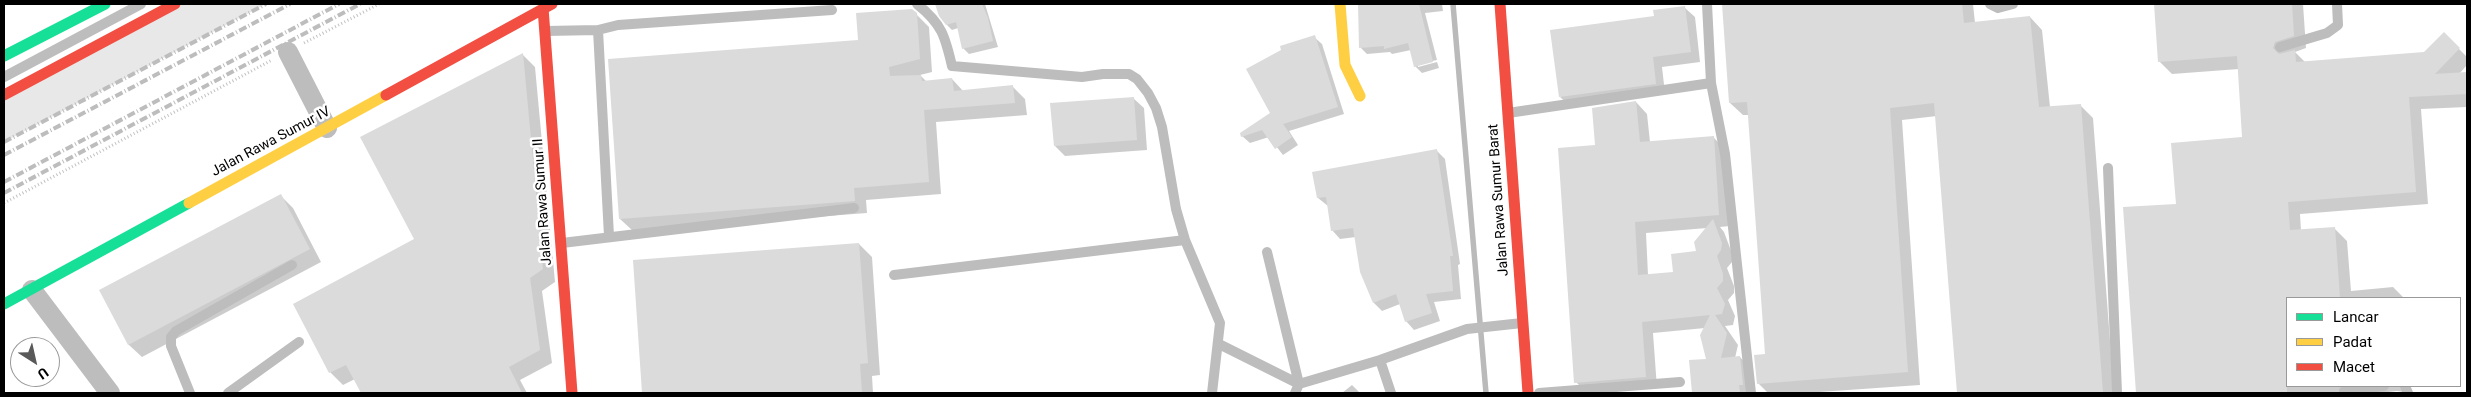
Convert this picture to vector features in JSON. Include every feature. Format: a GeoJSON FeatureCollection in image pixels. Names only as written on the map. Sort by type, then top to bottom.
{"type":"FeatureCollection","features":[{"type":"Feature","properties":{"kind":"street"},"geometry":{"type":"LineString","coordinates":[[4,56],[105,4]]}},
{"type":"Feature","properties":{"kind":"street"},"geometry":{"type":"LineString","coordinates":[[4,95],[175,4]]}},
{"type":"Feature","properties":{"kind":"street"},"geometry":{"type":"LineString","coordinates":[[1340,4],[1345,65],[1356,84],[1360,96]]}},
{"type":"Feature","properties":{"kind":"street","name":"Jalan Rawa Sumur Barat"},"geometry":{"type":"LineString","coordinates":[[1500,4],[1528,393]]}},
{"type":"Feature","properties":{"kind":"street","name":"Jalan Rawa Sumur II"},"geometry":{"type":"LineString","coordinates":[[547,6],[545,31],[572,393]]}},
{"type":"Feature","properties":{"kind":"street","name":"Jalan Rawa Sumur IV"},"geometry":{"type":"LineString","coordinates":[[4,304],[547,6]]}},
{"type":"Feature","properties":{"kind":"street"},"geometry":{"type":"LineString","coordinates":[[288,52],[327,128]]}},
{"type":"Feature","properties":{"kind":"street"},"geometry":{"type":"LineString","coordinates":[[32,290],[110,393]]}},
{"type":"Feature","properties":{"kind":"lane"},"geometry":{"type":"LineString","coordinates":[[4,76],[141,4]]}},
{"type":"Feature","properties":{"kind":"lane"},"geometry":{"type":"LineString","coordinates":[[918,4],[935,19],[946,41],[952,66],[1082,78],[1103,74],[1129,74],[1137,79],[1148,93],[1162,127],[1176,209],[1185,240],[1220,323],[1212,393]]}},
{"type":"Feature","properties":{"kind":"lane"},"geometry":{"type":"LineString","coordinates":[[1707,4],[1711,83],[1725,154],[1751,393]]}},
{"type":"Feature","properties":{"kind":"lane"},"geometry":{"type":"LineString","coordinates":[[1990,4],[1998,8],[2013,4]]}},
{"type":"Feature","properties":{"kind":"lane"},"geometry":{"type":"LineString","coordinates":[[2280,47],[2327,33],[2338,25],[2337,4]]}},
{"type":"Feature","properties":{"kind":"lane"},"geometry":{"type":"LineString","coordinates":[[545,31],[598,30],[618,25],[832,10]]}},
{"type":"Feature","properties":{"kind":"lane"},"geometry":{"type":"LineString","coordinates":[[598,30],[609,236]]}},
{"type":"Feature","properties":{"kind":"lane"},"geometry":{"type":"LineString","coordinates":[[1507,113],[1711,83]]}},
{"type":"Feature","properties":{"kind":"lane"},"geometry":{"type":"LineString","coordinates":[[2108,168],[2117,393]]}},
{"type":"Feature","properties":{"kind":"lane"},"geometry":{"type":"LineString","coordinates":[[561,243],[854,208]]}},
{"type":"Feature","properties":{"kind":"lane"},"geometry":{"type":"LineString","coordinates":[[894,275],[1185,240]]}},
{"type":"Feature","properties":{"kind":"lane"},"geometry":{"type":"LineString","coordinates":[[1267,252],[1297,389]]}},
{"type":"Feature","properties":{"kind":"lane"},"geometry":{"type":"LineString","coordinates":[[190,393],[171,346],[171,338],[176,331],[292,265]]}},
{"type":"Feature","properties":{"kind":"lane"},"geometry":{"type":"LineString","coordinates":[[1219,344],[1297,389],[1467,329],[1523,323]]}},
{"type":"Feature","properties":{"kind":"lane"},"geometry":{"type":"LineString","coordinates":[[228,393],[298,342]]}},
{"type":"Feature","properties":{"kind":"lane"},"geometry":{"type":"LineString","coordinates":[[1380,360],[1391,393]]}},
{"type":"Feature","properties":{"kind":"lane"},"geometry":{"type":"LineString","coordinates":[[1539,393],[1680,382]]}},
{"type":"Feature","properties":{"kind":"lane"},"geometry":{"type":"LineString","coordinates":[[2344,391],[2376,387]]}},
{"type":"Feature","properties":{"kind":"path"},"geometry":{"type":"LineString","coordinates":[[4,203],[379,4]]}},
{"type":"Feature","properties":{"kind":"shaded area"},"geometry":{"type":"Polygon","coordinates":[[[175,4],[266,4],[4,142],[4,95],[175,4]]]}},
{"type":"Feature","properties":{"kind":"building"},"geometry":{"type":"Polygon","coordinates":[[[935,4],[982,4],[988,18],[993,41],[962,49],[956,22],[946,25],[939,16],[935,4]]]}},
{"type":"Feature","properties":{"kind":"building"},"geometry":{"type":"Polygon","coordinates":[[[1358,4],[1419,4],[1433,62],[1414,67],[1408,43],[1384,49],[1384,46],[1359,48],[1358,4]]]}},
{"type":"Feature","properties":{"kind":"building"},"geometry":{"type":"Polygon","coordinates":[[[1722,4],[1962,4],[1964,23],[2030,16],[2039,107],[2081,104],[2103,393],[1957,393],[1934,103],[1890,108],[1908,372],[1757,384],[1754,355],[1765,354],[1747,102],[1729,103],[1722,4]]]}},
{"type":"Feature","properties":{"kind":"building"},"geometry":{"type":"Polygon","coordinates":[[[2154,4],[2292,4],[2294,36],[2275,42],[2273,48],[2279,54],[2295,50],[2296,62],[2424,52],[2444,32],[2460,48],[2435,74],[2467,72],[2467,94],[2409,97],[2416,192],[2288,202],[2290,230],[2335,227],[2340,297],[2286,297],[2287,393],[2136,393],[2123,207],[2176,204],[2171,143],[2242,137],[2237,56],[2158,62],[2154,4]]]}},
{"type":"Feature","properties":{"kind":"building"},"geometry":{"type":"Polygon","coordinates":[[[1685,6],[1691,52],[1653,57],[1656,84],[1559,97],[1550,30],[1654,16],[1653,10],[1685,6]]]}},
{"type":"Feature","properties":{"kind":"building"},"geometry":{"type":"Polygon","coordinates":[[[912,9],[917,13],[920,59],[889,67],[890,76],[921,75],[922,81],[952,78],[954,91],[1013,85],[1015,103],[924,110],[929,182],[854,188],[855,201],[619,219],[608,59],[858,40],[856,13],[912,9]]]}},
{"type":"Feature","properties":{"kind":"building"},"geometry":{"type":"Polygon","coordinates":[[[1315,35],[1338,107],[1283,124],[1292,137],[1275,149],[1262,130],[1241,137],[1240,133],[1270,113],[1246,69],[1281,50],[1280,46],[1315,35]]]}},
{"type":"Feature","properties":{"kind":"building"},"geometry":{"type":"Polygon","coordinates":[[[523,53],[543,269],[530,278],[540,350],[509,367],[522,393],[361,393],[346,365],[329,373],[293,304],[414,239],[360,137],[523,53]]]}},
{"type":"Feature","properties":{"kind":"building"},"geometry":{"type":"Polygon","coordinates":[[[1134,97],[1137,140],[1054,146],[1050,103],[1134,97]]]}},
{"type":"Feature","properties":{"kind":"building"},"geometry":{"type":"Polygon","coordinates":[[[1636,101],[1640,142],[1714,136],[1719,215],[1635,222],[1638,275],[1673,272],[1671,254],[1696,251],[1694,242],[1713,219],[1722,243],[1721,250],[1717,256],[1723,274],[1723,281],[1717,288],[1725,304],[1722,314],[1715,315],[1727,333],[1721,358],[1740,356],[1743,385],[1739,385],[1740,393],[1692,393],[1689,360],[1706,359],[1700,335],[1710,315],[1642,322],[1646,377],[1574,383],[1558,148],[1595,145],[1592,108],[1636,101]]]}},
{"type":"Feature","properties":{"kind":"building"},"geometry":{"type":"Polygon","coordinates":[[[1437,149],[1453,256],[1450,256],[1453,291],[1426,294],[1432,313],[1405,322],[1396,294],[1373,303],[1360,272],[1353,228],[1331,231],[1326,197],[1317,198],[1312,172],[1437,149]]]}},
{"type":"Feature","properties":{"kind":"building"},"geometry":{"type":"Polygon","coordinates":[[[281,194],[310,249],[128,345],[99,290],[281,194]]]}},
{"type":"Feature","properties":{"kind":"building"},"geometry":{"type":"Polygon","coordinates":[[[859,243],[868,363],[860,364],[862,393],[642,393],[633,260],[859,243]]]}},
{"type":"Feature","properties":{"kind":"waterway"},"geometry":{"type":"LineString","coordinates":[[1453,4],[1486,393]]}},
{"type":"Feature","properties":{"kind":"railway"},"geometry":{"type":"LineString","coordinates":[[4,142],[266,4]]}},
{"type":"Feature","properties":{"kind":"railway"},"geometry":{"type":"LineString","coordinates":[[4,155],[290,4]]}},
{"type":"Feature","properties":{"kind":"railway"},"geometry":{"type":"LineString","coordinates":[[4,182],[339,4]]}},
{"type":"Feature","properties":{"kind":"railway"},"geometry":{"type":"LineString","coordinates":[[4,193],[360,4]]}},
{"type":"Feature","properties":{"kind":"traffic: fast"},"geometry":{"type":"LineString","coordinates":[[4,56],[105,4]]}},
{"type":"Feature","properties":{"kind":"traffic: fast"},"geometry":{"type":"LineString","coordinates":[[4,304],[189,203]]}},
{"type":"Feature","properties":{"kind":"traffic: slow"},"geometry":{"type":"LineString","coordinates":[[1340,4],[1345,65],[1360,96]]}},
{"type":"Feature","properties":{"kind":"traffic: slow"},"geometry":{"type":"LineString","coordinates":[[189,203],[386,95]]}},
{"type":"Feature","properties":{"kind":"traffic: jam"},"geometry":{"type":"LineString","coordinates":[[4,95],[175,4]]}},
{"type":"Feature","properties":{"kind":"traffic: jam"},"geometry":{"type":"LineString","coordinates":[[386,95],[552,4]]}},
{"type":"Feature","properties":{"kind":"traffic: jam"},"geometry":{"type":"LineString","coordinates":[[1500,4],[1528,393]]}},
{"type":"Feature","properties":{"kind":"traffic: jam"},"geometry":{"type":"LineString","coordinates":[[543,8],[572,393]]}}]}
